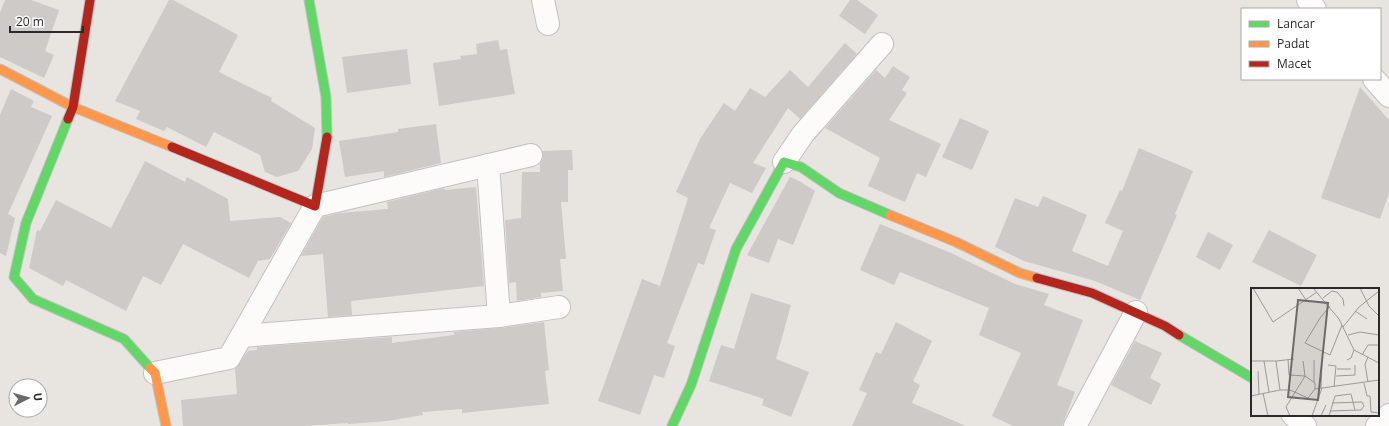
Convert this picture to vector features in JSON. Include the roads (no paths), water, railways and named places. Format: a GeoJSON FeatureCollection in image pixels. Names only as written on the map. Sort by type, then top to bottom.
{"type":"FeatureCollection","features":[{"type":"Feature","properties":{"kind":"street"},"geometry":{"type":"LineString","coordinates":[[90,0],[90,8],[73,107],[26,223],[14,277],[33,299],[124,339],[155,373],[166,426]]}},
{"type":"Feature","properties":{"kind":"street"},"geometry":{"type":"LineString","coordinates":[[155,373],[229,358],[315,206],[328,130],[326,97],[309,0]]}},
{"type":"Feature","properties":{"kind":"street"},"geometry":{"type":"LineString","coordinates":[[543,0],[548,24]]}},
{"type":"Feature","properties":{"kind":"street"},"geometry":{"type":"LineString","coordinates":[[1308,0],[1314,8]]}},
{"type":"Feature","properties":{"kind":"street"},"geometry":{"type":"LineString","coordinates":[[672,426],[691,385],[736,249],[784,162],[803,134],[882,44]]}},
{"type":"Feature","properties":{"kind":"street"},"geometry":{"type":"LineString","coordinates":[[0,69],[73,107],[315,206],[531,155]]}},
{"type":"Feature","properties":{"kind":"street"},"geometry":{"type":"LineString","coordinates":[[1375,80],[1389,96]]}},
{"type":"Feature","properties":{"kind":"street"},"geometry":{"type":"LineString","coordinates":[[784,162],[801,167],[839,193],[956,242],[1020,273],[1092,293],[1136,312],[1165,326],[1251,377]]}},
{"type":"Feature","properties":{"kind":"street"},"geometry":{"type":"LineString","coordinates":[[488,165],[499,316]]}},
{"type":"Feature","properties":{"kind":"street"},"geometry":{"type":"LineString","coordinates":[[242,336],[499,316],[559,307]]}},
{"type":"Feature","properties":{"kind":"street"},"geometry":{"type":"LineString","coordinates":[[1075,426],[1136,312]]}},
{"type":"Feature","properties":{"kind":"street"},"geometry":{"type":"LineString","coordinates":[[1377,426],[1389,415]]}},
{"type":"Feature","properties":{"kind":"street"},"geometry":{"type":"LineString","coordinates":[[1294,416],[1305,426]]}}]}
